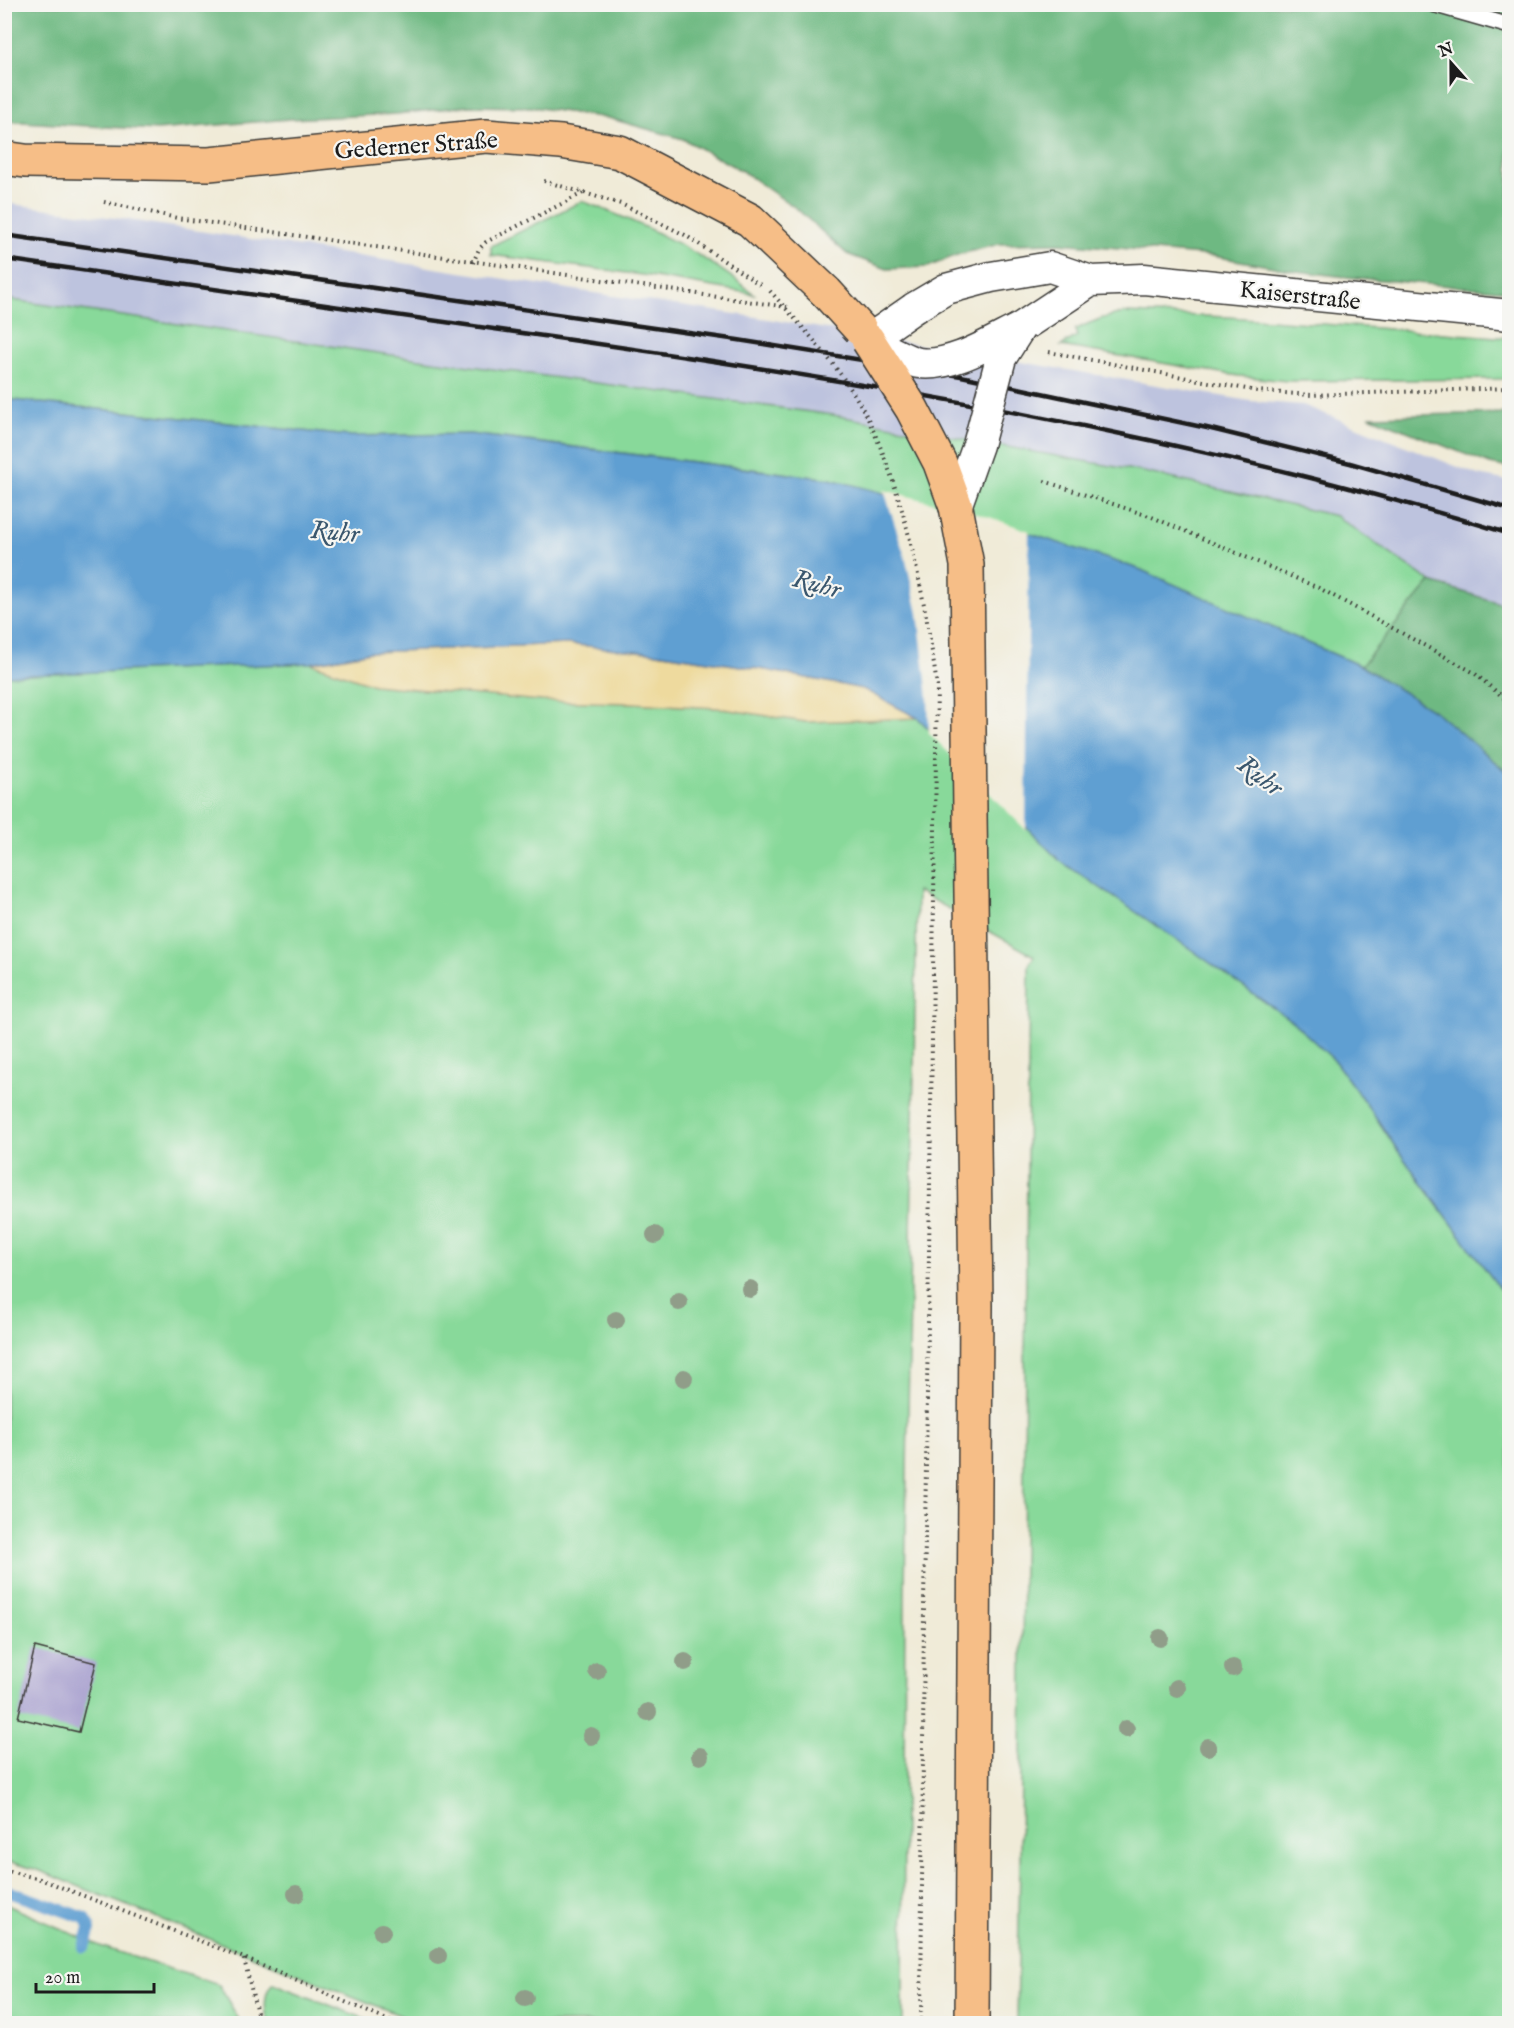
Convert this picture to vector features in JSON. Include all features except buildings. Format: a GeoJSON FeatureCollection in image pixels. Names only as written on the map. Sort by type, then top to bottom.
{"type":"FeatureCollection","features":[{"type":"Feature","properties":{"kind":"main road","name":"Gederner Straße"},"geometry":{"type":"LineString","coordinates":[[4,158],[25,161],[208,164],[486,136],[561,142],[620,152],[750,220],[826,292],[868,340],[912,409],[940,463],[956,507],[967,565],[975,1233],[972,2024]]}},
{"type":"Feature","properties":{"kind":"street","name":"Kaiserstraße"},"geometry":{"type":"LineString","coordinates":[[868,340],[946,289],[991,277],[1050,267],[1090,281],[1144,279],[1509,315]]}},
{"type":"Feature","properties":{"kind":"street"},"geometry":{"type":"LineString","coordinates":[[868,340],[919,363],[946,361],[981,348],[1020,328],[1090,281]]}},
{"type":"Feature","properties":{"kind":"street"},"geometry":{"type":"LineString","coordinates":[[956,507],[978,445],[1001,358],[1020,328]]}},
{"type":"Feature","properties":{"kind":"lane"},"geometry":{"type":"LineString","coordinates":[[1433,4],[1509,26]]}},
{"type":"Feature","properties":{"kind":"path"},"geometry":{"type":"LineString","coordinates":[[541,180],[621,204],[685,235],[770,291],[808,333],[844,380],[866,416],[882,453],[916,566],[929,629],[937,686],[924,1606],[921,2024]]}},
{"type":"Feature","properties":{"kind":"path"},"geometry":{"type":"LineString","coordinates":[[473,262],[479,249],[486,242],[585,192]]}},
{"type":"Feature","properties":{"kind":"path"},"geometry":{"type":"LineString","coordinates":[[124,200],[102,201],[177,218],[629,285]]}},
{"type":"Feature","properties":{"kind":"path"},"geometry":{"type":"LineString","coordinates":[[1068,356],[1257,392],[1311,395],[1509,388]]}},
{"type":"Feature","properties":{"kind":"path"},"geometry":{"type":"LineString","coordinates":[[1044,481],[1152,517],[1321,589],[1473,672],[1509,703]]}},
{"type":"Feature","properties":{"kind":"path"},"geometry":{"type":"LineString","coordinates":[[4,1870],[39,1879],[243,1958],[396,2024]]}},
{"type":"Feature","properties":{"kind":"path"},"geometry":{"type":"LineString","coordinates":[[243,1958],[262,2024]]}},
{"type":"Feature","properties":{"kind":"shaded area"},"geometry":{"type":"Polygon","coordinates":[[[5,203],[129,220],[756,317],[1250,401],[1303,405],[1478,475],[1509,481],[1509,606],[1431,582],[1336,516],[1144,472],[833,415],[433,361],[5,299],[5,203]]]}},
{"type":"Feature","properties":{"kind":"green space"},"geometry":{"type":"Polygon","coordinates":[[[4,5],[1509,5],[1509,291],[1346,277],[1296,271],[1213,256],[1060,243],[999,244],[957,255],[928,267],[887,269],[847,254],[797,209],[742,171],[683,139],[608,118],[532,107],[468,106],[397,114],[290,119],[157,130],[5,121],[4,5]]]}},
{"type":"Feature","properties":{"kind":"green space"},"geometry":{"type":"Polygon","coordinates":[[[582,201],[672,240],[714,265],[754,294],[649,276],[491,255],[491,246],[582,201]]]}},
{"type":"Feature","properties":{"kind":"green space"},"geometry":{"type":"Polygon","coordinates":[[[5,299],[433,361],[833,415],[1144,472],[1336,516],[1431,582],[1361,666],[1138,569],[830,479],[470,434],[349,436],[5,399],[5,299]]]}},
{"type":"Feature","properties":{"kind":"green space"},"geometry":{"type":"Polygon","coordinates":[[[1126,313],[1228,317],[1509,338],[1509,379],[1287,381],[1239,376],[1061,346],[1077,336],[1075,330],[1106,317],[1126,313]]]}},
{"type":"Feature","properties":{"kind":"green space"},"geometry":{"type":"Polygon","coordinates":[[[1509,413],[1509,468],[1490,464],[1369,416],[1509,413]]]}},
{"type":"Feature","properties":{"kind":"green space"},"geometry":{"type":"Polygon","coordinates":[[[1431,582],[1509,606],[1509,774],[1436,712],[1361,666],[1431,582]]]}},
{"type":"Feature","properties":{"kind":"green space"},"geometry":{"type":"Polygon","coordinates":[[[311,663],[374,685],[542,701],[717,708],[806,722],[918,718],[1059,860],[1293,1022],[1333,1059],[1509,1301],[1509,2023],[1017,2023],[1029,965],[1034,956],[917,891],[905,1589],[903,2023],[419,2023],[38,1870],[5,1861],[5,676],[311,663]]]}},
{"type":"Feature","properties":{"kind":"green space"},"geometry":{"type":"Polygon","coordinates":[[[5,1904],[100,1946],[219,1985],[241,2023],[5,2023],[5,1904]]]}},
{"type":"Feature","properties":{"kind":"green space"},"geometry":{"type":"Polygon","coordinates":[[[273,1983],[376,2023],[269,2023],[265,2002],[267,1991],[273,1983]]]}},
{"type":"Feature","properties":{"kind":"sand"},"geometry":{"type":"Polygon","coordinates":[[[567,644],[657,653],[766,670],[863,689],[918,718],[806,722],[717,708],[542,701],[374,685],[311,663],[371,652],[567,644]]]}},
{"type":"Feature","properties":{"kind":"water","name":"Ruhr"},"geometry":{"type":"Polygon","coordinates":[[[4,399],[349,436],[470,434],[830,479],[988,520],[1139,569],[1361,666],[1436,712],[1509,774],[1509,1301],[1333,1059],[1293,1022],[1059,860],[918,718],[863,689],[766,670],[657,653],[567,644],[371,652],[310,663],[5,676],[4,399]]]}},
{"type":"Feature","properties":{"kind":"pier"},"geometry":{"type":"Polygon","coordinates":[[[884,490],[989,517],[1029,531],[1026,830],[929,733],[928,697],[918,613],[906,560],[884,490]]]}},
{"type":"Feature","properties":{"kind":"waterway"},"geometry":{"type":"LineString","coordinates":[[4,1890],[85,1918],[90,1929],[84,1947]]}},
{"type":"Feature","properties":{"kind":"railway"},"geometry":{"type":"LineString","coordinates":[[4,235],[738,340],[961,376],[1207,428],[1350,463],[1510,509]]}},
{"type":"Feature","properties":{"kind":"railway"},"geometry":{"type":"LineString","coordinates":[[4,259],[641,350],[891,390],[1141,438],[1265,466],[1388,498],[1510,534]]}}]}
